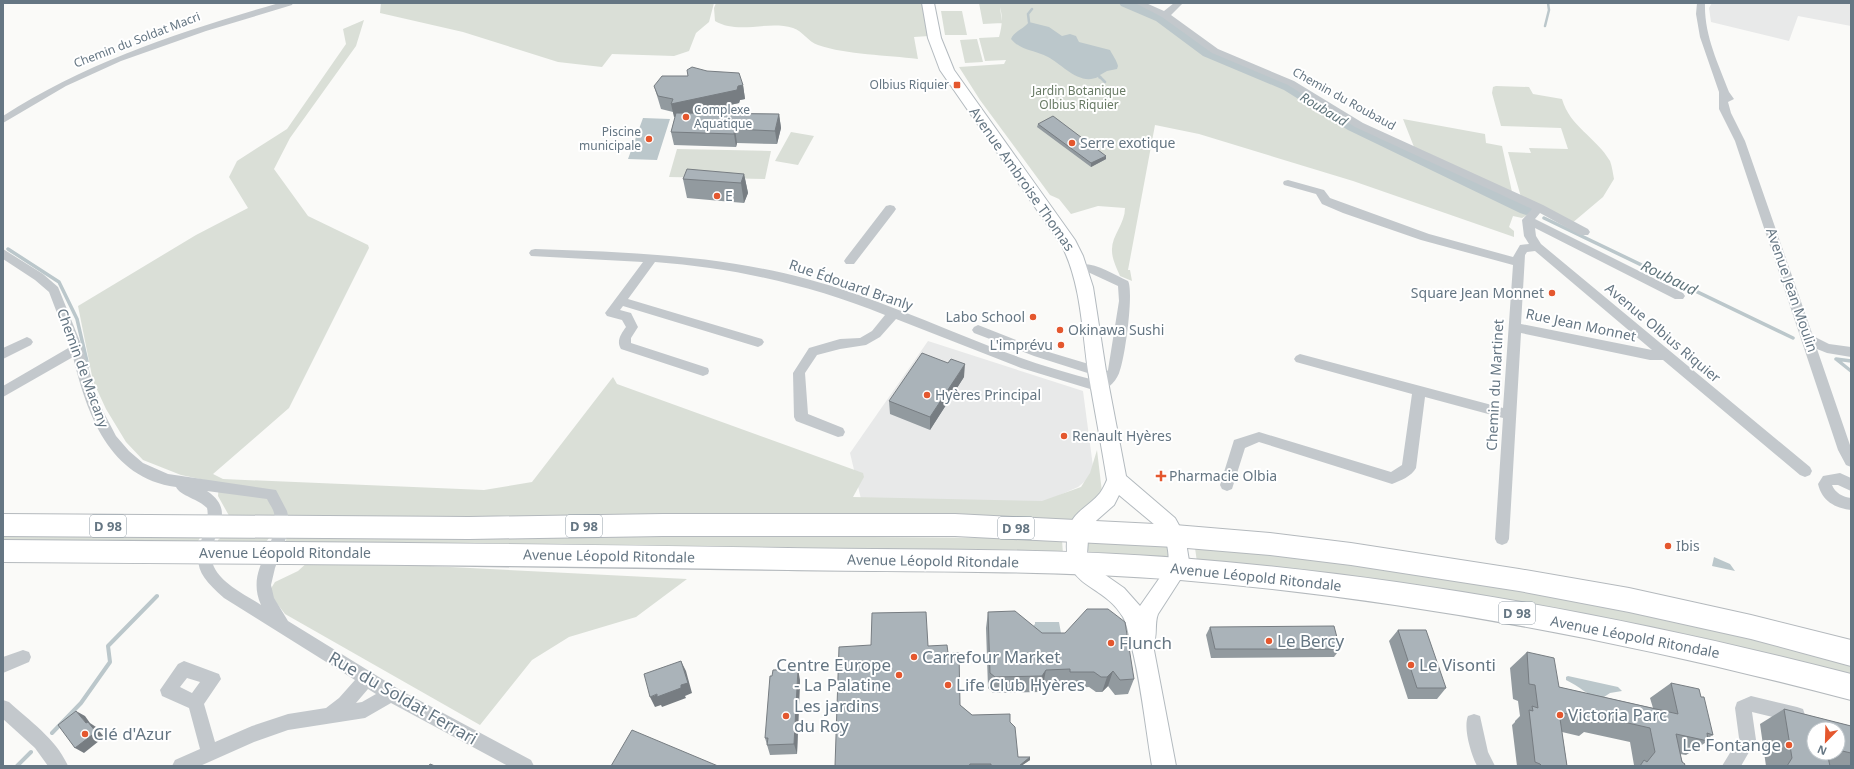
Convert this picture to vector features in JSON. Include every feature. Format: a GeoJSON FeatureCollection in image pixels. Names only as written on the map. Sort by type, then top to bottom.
{"type":"FeatureCollection","features":[{"type":"Feature","properties":{"kind":"highway","name":"Avenue Léopold Ritondale"},"geometry":{"type":"LineString","coordinates":[[3,525],[469,528],[663,525],[947,525],[1175,536],[1270,544],[1351,554],[1519,580],[1629,600],[1751,627],[1851,653]]}},
{"type":"Feature","properties":{"kind":"highway","name":"Avenue Léopold Ritondale"},"geometry":{"type":"LineString","coordinates":[[3,551],[576,555],[1079,564],[1177,569],[1352,587],[1466,604],[1620,633],[1754,661],[1851,687]]}},
{"type":"Feature","properties":{"kind":"street","name":"Chemin du Soldat Macri"},"geometry":{"type":"LineString","coordinates":[[3,120],[63,84],[164,42],[202,28],[289,3]]}},
{"type":"Feature","properties":{"kind":"street","name":"Avenue Ambroise Thomas"},"geometry":{"type":"LineString","coordinates":[[928,3],[932,30],[947,70],[1069,244],[1079,268],[1084,287],[1097,371],[1117,480]]}},
{"type":"Feature","properties":{"kind":"street","name":"Chemin du Roubaud"},"geometry":{"type":"LineString","coordinates":[[1139,3],[1165,14],[1215,51],[1292,83],[1359,125],[1539,208],[1584,232]]}},
{"type":"Feature","properties":{"kind":"street"},"geometry":{"type":"LineString","coordinates":[[1165,14],[1179,3]]}},
{"type":"Feature","properties":{"kind":"street","name":"Avenue Jean Moulin"},"geometry":{"type":"LineString","coordinates":[[1701,3],[1699,12],[1702,30],[1724,92],[1723,103],[1727,118],[1736,131],[1848,455],[1844,471],[1830,479]]}},
{"type":"Feature","properties":{"kind":"street"},"geometry":{"type":"LineString","coordinates":[[1288,183],[1320,192],[1326,201],[1347,210],[1425,237],[1518,262],[1519,254],[1524,248],[1537,247]]}},
{"type":"Feature","properties":{"kind":"street"},"geometry":{"type":"LineString","coordinates":[[1539,208],[1528,220],[1679,296]]}},
{"type":"Feature","properties":{"kind":"street"},"geometry":{"type":"LineString","coordinates":[[850,261],[890,209]]}},
{"type":"Feature","properties":{"kind":"street","name":"Avenue Olbius Riquier"},"geometry":{"type":"LineString","coordinates":[[1528,220],[1530,236],[1537,247],[1805,471]]}},
{"type":"Feature","properties":{"kind":"street","name":"Chemin de Macany"},"geometry":{"type":"LineString","coordinates":[[3,253],[39,277],[54,290],[77,349],[88,391],[111,440],[124,455],[138,467],[202,495],[212,502],[216,514],[213,527]]}},
{"type":"Feature","properties":{"kind":"street","name":"Rue Édouard Branly"},"geometry":{"type":"LineString","coordinates":[[535,253],[654,258],[748,269],[808,284],[893,314],[1029,366],[1100,387]]}},
{"type":"Feature","properties":{"kind":"street"},"geometry":{"type":"LineString","coordinates":[[654,258],[610,313],[627,316],[632,327],[625,338],[625,346],[703,371]]}},
{"type":"Feature","properties":{"kind":"street","name":"Chemin du Martinet"},"geometry":{"type":"LineString","coordinates":[[1502,539],[1518,262]]}},
{"type":"Feature","properties":{"kind":"street"},"geometry":{"type":"LineString","coordinates":[[1079,268],[1092,269],[1124,284],[1124,301],[1114,370],[1110,377],[1100,387]]}},
{"type":"Feature","properties":{"kind":"street"},"geometry":{"type":"LineString","coordinates":[[620,300],[758,342]]}},
{"type":"Feature","properties":{"kind":"street"},"geometry":{"type":"LineString","coordinates":[[838,432],[801,417],[799,373],[813,351],[840,344],[862,342],[876,334],[893,314]]}},
{"type":"Feature","properties":{"kind":"street","name":"Rue Jean Monnet"},"geometry":{"type":"LineString","coordinates":[[1514,327],[1650,355],[1665,355]]}},
{"type":"Feature","properties":{"kind":"street"},"geometry":{"type":"LineString","coordinates":[[978,330],[1038,354],[1097,371]]}},
{"type":"Feature","properties":{"kind":"street"},"geometry":{"type":"LineString","coordinates":[[1809,340],[1827,348],[1851,352]]}},
{"type":"Feature","properties":{"kind":"street"},"geometry":{"type":"LineString","coordinates":[[3,354],[27,342]]}},
{"type":"Feature","properties":{"kind":"street"},"geometry":{"type":"LineString","coordinates":[[3,392],[77,349]]}},
{"type":"Feature","properties":{"kind":"street"},"geometry":{"type":"LineString","coordinates":[[1300,359],[1509,415]]}},
{"type":"Feature","properties":{"kind":"street"},"geometry":{"type":"LineString","coordinates":[[1227,485],[1239,444],[1259,437],[1392,478],[1409,468],[1418,390]]}},
{"type":"Feature","properties":{"kind":"street"},"geometry":{"type":"LineString","coordinates":[[1851,485],[1840,480],[1830,479],[1826,481],[1825,488],[1832,497],[1844,502],[1851,511]]}},
{"type":"Feature","properties":{"kind":"street","name":"Chemin de Macany"},"geometry":{"type":"LineString","coordinates":[[166,480],[271,494],[282,515],[281,526]]}},
{"type":"Feature","properties":{"kind":"street"},"geometry":{"type":"LineString","coordinates":[[1145,654],[1145,620],[1148,609],[1177,569],[1179,561],[1175,536],[1168,524],[1131,494],[1117,480],[1107,499],[1081,522],[1078,531],[1077,554],[1079,564],[1084,571],[1117,596],[1130,609],[1135,619],[1145,654],[1164,766]]}},
{"type":"Feature","properties":{"kind":"street","name":"Rue du Soldat Ferrari"},"geometry":{"type":"LineString","coordinates":[[281,526],[273,553],[265,572],[263,585],[265,595],[282,626]]}},
{"type":"Feature","properties":{"kind":"street"},"geometry":{"type":"LineString","coordinates":[[204,552],[213,527]]}},
{"type":"Feature","properties":{"kind":"street","name":"Rue du Soldat Ferrari"},"geometry":{"type":"LineString","coordinates":[[204,552],[204,563],[210,574],[222,586],[282,626],[390,694],[524,766]]}},
{"type":"Feature","properties":{"kind":"street"},"geometry":{"type":"LineString","coordinates":[[3,665],[23,656]]}},
{"type":"Feature","properties":{"kind":"street"},"geometry":{"type":"LineString","coordinates":[[330,715],[345,704],[366,679]]}},
{"type":"Feature","properties":{"kind":"street"},"geometry":{"type":"LineString","coordinates":[[181,766],[209,752],[252,734],[288,722],[365,710],[390,694]]}},
{"type":"Feature","properties":{"kind":"street"},"geometry":{"type":"LineString","coordinates":[[195,702],[209,752]]}},
{"type":"Feature","properties":{"kind":"street"},"geometry":{"type":"LineString","coordinates":[[1731,766],[1748,740],[1743,708],[1746,706],[1751,704],[1813,719]]}},
{"type":"Feature","properties":{"kind":"street"},"geometry":{"type":"LineString","coordinates":[[3,708],[41,742],[59,766]]}},
{"type":"Feature","properties":{"kind":"street"},"geometry":{"type":"LineString","coordinates":[[1474,722],[1480,754],[1486,766]]}},
{"type":"Feature","properties":{"kind":"shaded area"},"geometry":{"type":"Polygon","coordinates":[[[1712,3],[1851,3],[1851,26],[1798,16],[1789,41],[1711,22],[1709,8],[1712,3]]]}},
{"type":"Feature","properties":{"kind":"shaded area"},"geometry":{"type":"Polygon","coordinates":[[[1029,22],[1049,27],[1062,36],[1070,34],[1076,36],[1079,42],[1110,50],[1116,60],[1118,66],[1117,69],[1107,71],[1100,75],[1102,77],[1099,79],[1098,77],[1084,79],[1071,73],[1048,57],[1019,46],[1011,39],[1012,36],[1029,22]]]}},
{"type":"Feature","properties":{"kind":"shaded area","name":"Piscine municipale"},"geometry":{"type":"Polygon","coordinates":[[[643,118],[670,119],[657,160],[628,159],[643,118]]]}},
{"type":"Feature","properties":{"kind":"shaded area"},"geometry":{"type":"Polygon","coordinates":[[[928,341],[1083,391],[1094,474],[1078,487],[1044,502],[861,499],[850,453],[928,341]]]}},
{"type":"Feature","properties":{"kind":"shaded area"},"geometry":{"type":"Polygon","coordinates":[[[1714,557],[1730,564],[1735,571],[1712,566],[1714,557]]]}},
{"type":"Feature","properties":{"kind":"shaded area"},"geometry":{"type":"Polygon","coordinates":[[[1035,622],[1059,622],[1061,633],[1036,634],[1033,626],[1035,622]]]}},
{"type":"Feature","properties":{"kind":"shaded area"},"geometry":{"type":"Polygon","coordinates":[[[1568,676],[1618,687],[1622,691],[1610,693],[1601,699],[1592,696],[1566,680],[1566,677],[1568,676]]]}},
{"type":"Feature","properties":{"kind":"green space"},"geometry":{"type":"Polygon","coordinates":[[[381,3],[714,3],[709,22],[696,33],[689,51],[674,56],[612,54],[602,67],[558,62],[463,32],[380,13],[381,3]]]}},
{"type":"Feature","properties":{"kind":"green space"},"geometry":{"type":"Polygon","coordinates":[[[716,3],[922,3],[929,36],[914,37],[918,59],[842,51],[814,44],[797,29],[793,28],[783,26],[734,27],[724,25],[715,21],[714,8],[716,3]]]}},
{"type":"Feature","properties":{"kind":"green space","name":"Jardin Botanique Olbius Riquier"},"geometry":{"type":"Polygon","coordinates":[[[979,3],[1119,3],[1156,19],[1201,52],[1215,60],[1285,89],[1351,130],[1529,214],[1522,218],[1513,216],[1509,227],[1514,231],[1514,237],[1353,181],[1199,134],[1155,125],[1128,270],[1130,270],[1132,281],[1120,276],[1112,254],[1112,246],[1123,219],[1125,208],[1098,206],[1071,214],[1059,199],[1050,195],[980,100],[959,67],[1004,64],[1006,60],[985,61],[979,38],[999,37],[1002,23],[983,24],[979,3]]]}},
{"type":"Feature","properties":{"kind":"green space"},"geometry":{"type":"Polygon","coordinates":[[[941,11],[962,11],[967,35],[945,35],[941,11]]]}},
{"type":"Feature","properties":{"kind":"green space"},"geometry":{"type":"Polygon","coordinates":[[[364,20],[356,46],[290,138],[274,169],[308,216],[368,245],[369,248],[289,408],[213,474],[223,479],[484,490],[532,482],[613,377],[617,384],[863,473],[864,477],[853,497],[1042,501],[1081,487],[1090,473],[1097,450],[1102,492],[1073,519],[232,521],[218,496],[219,483],[181,475],[143,460],[126,442],[106,409],[93,381],[78,306],[196,235],[248,208],[229,177],[237,161],[287,129],[346,44],[343,29],[364,20]]]}},
{"type":"Feature","properties":{"kind":"green space"},"geometry":{"type":"Polygon","coordinates":[[[977,39],[983,62],[965,63],[960,40],[977,39]]]}},
{"type":"Feature","properties":{"kind":"green space"},"geometry":{"type":"Polygon","coordinates":[[[1493,87],[1529,87],[1533,94],[1562,99],[1566,109],[1577,125],[1598,145],[1610,161],[1614,179],[1603,197],[1571,224],[1521,197],[1508,152],[1531,153],[1529,148],[1568,149],[1561,128],[1501,126],[1492,93],[1493,87]]]}},
{"type":"Feature","properties":{"kind":"green space"},"geometry":{"type":"Polygon","coordinates":[[[1403,119],[1485,134],[1486,143],[1502,146],[1512,192],[1414,147],[1403,119]]]}},
{"type":"Feature","properties":{"kind":"green space"},"geometry":{"type":"Polygon","coordinates":[[[791,132],[814,136],[798,165],[775,161],[791,132]]]}},
{"type":"Feature","properties":{"kind":"green space"},"geometry":{"type":"Polygon","coordinates":[[[677,149],[771,151],[765,179],[669,177],[677,149]]]}},
{"type":"Feature","properties":{"kind":"green space"},"geometry":{"type":"Polygon","coordinates":[[[3,531],[203,532],[195,547],[3,545],[3,531]]]}},
{"type":"Feature","properties":{"kind":"green space"},"geometry":{"type":"Polygon","coordinates":[[[288,533],[1033,538],[1062,540],[1063,554],[284,547],[288,533]]]}},
{"type":"Feature","properties":{"kind":"green space"},"geometry":{"type":"Polygon","coordinates":[[[222,536],[269,538],[264,545],[218,543],[218,540],[222,536]]]}},
{"type":"Feature","properties":{"kind":"green space"},"geometry":{"type":"Polygon","coordinates":[[[1088,543],[1165,546],[1170,552],[1168,557],[1163,558],[1089,553],[1086,546],[1088,543]]]}},
{"type":"Feature","properties":{"kind":"green space"},"geometry":{"type":"Polygon","coordinates":[[[1195,548],[1278,555],[1384,568],[1629,609],[1851,662],[1851,676],[1197,562],[1195,548]]]}},
{"type":"Feature","properties":{"kind":"green space"},"geometry":{"type":"Polygon","coordinates":[[[310,560],[687,579],[636,617],[569,637],[532,660],[480,725],[285,614],[271,596],[270,590],[275,582],[298,571],[310,560]]]}},
{"type":"Feature","properties":{"kind":"building"},"geometry":{"type":"Polygon","coordinates":[[[692,67],[707,71],[739,73],[743,85],[738,86],[737,90],[671,104],[673,99],[658,96],[654,86],[662,76],[688,76],[687,70],[692,67]]]}},
{"type":"Feature","properties":{"kind":"building"},"geometry":{"type":"Polygon","coordinates":[[[676,113],[779,114],[775,131],[735,129],[734,134],[671,132],[676,113]]]}},
{"type":"Feature","properties":{"kind":"building","name":"Serre exotique"},"geometry":{"type":"Polygon","coordinates":[[[1053,116],[1106,156],[1091,163],[1038,124],[1053,116]]]}},
{"type":"Feature","properties":{"kind":"building"},"geometry":{"type":"Polygon","coordinates":[[[687,169],[744,174],[741,183],[683,179],[687,169]]]}},
{"type":"Feature","properties":{"kind":"building","name":"Hyères Principal"},"geometry":{"type":"Polygon","coordinates":[[[922,353],[948,363],[951,359],[965,364],[930,417],[889,401],[922,353]]]}},
{"type":"Feature","properties":{"kind":"building"},"geometry":{"type":"Polygon","coordinates":[[[1087,609],[1108,609],[1125,622],[1134,679],[1120,680],[1113,671],[1107,677],[1101,677],[1094,672],[1070,672],[1070,669],[1046,670],[1042,676],[995,677],[990,673],[988,612],[1015,611],[1042,633],[1065,633],[1087,609]]]}},
{"type":"Feature","properties":{"kind":"building","name":"Centre Europe - La Palatine"},"geometry":{"type":"Polygon","coordinates":[[[926,612],[928,646],[947,645],[948,653],[959,653],[960,705],[972,715],[1010,714],[1010,722],[1015,727],[1018,757],[1030,757],[1019,766],[970,764],[969,766],[835,766],[839,647],[871,645],[872,613],[926,612]]]}},
{"type":"Feature","properties":{"kind":"building","name":"Le Bercy"},"geometry":{"type":"Polygon","coordinates":[[[1334,626],[1340,649],[1215,649],[1210,627],[1334,626]]]}},
{"type":"Feature","properties":{"kind":"building"},"geometry":{"type":"Polygon","coordinates":[[[1398,630],[1426,630],[1446,688],[1417,688],[1398,630]]]}},
{"type":"Feature","properties":{"kind":"building"},"geometry":{"type":"Polygon","coordinates":[[[1527,652],[1554,658],[1559,687],[1678,714],[1671,683],[1699,689],[1701,697],[1704,697],[1713,735],[1707,733],[1708,741],[1676,734],[1682,762],[1685,764],[1684,766],[1640,766],[1644,760],[1647,762],[1655,752],[1650,728],[1597,716],[1598,721],[1559,712],[1567,766],[1542,766],[1535,762],[1529,710],[1533,711],[1532,706],[1538,708],[1535,685],[1529,684],[1527,652]]]}},
{"type":"Feature","properties":{"kind":"building"},"geometry":{"type":"Polygon","coordinates":[[[681,661],[688,683],[681,685],[681,688],[657,697],[657,694],[650,697],[644,674],[681,661]]]}},
{"type":"Feature","properties":{"kind":"building","name":"Les jardins du Roy"},"geometry":{"type":"Polygon","coordinates":[[[798,669],[794,744],[767,745],[768,738],[765,738],[770,676],[772,676],[773,670],[798,669]]]}},
{"type":"Feature","properties":{"kind":"building"},"geometry":{"type":"Polygon","coordinates":[[[1784,709],[1831,721],[1806,721],[1806,761],[1829,761],[1830,766],[1787,766],[1792,758],[1784,709]]]}},
{"type":"Feature","properties":{"kind":"building"},"geometry":{"type":"Polygon","coordinates":[[[76,711],[96,732],[75,748],[58,725],[76,711]]]}},
{"type":"Feature","properties":{"kind":"building"},"geometry":{"type":"Polygon","coordinates":[[[1846,725],[1851,726],[1851,753],[1846,752],[1846,725]]]}},
{"type":"Feature","properties":{"kind":"building"},"geometry":{"type":"Polygon","coordinates":[[[632,730],[718,766],[611,766],[632,730]]]}},
{"type":"Feature","properties":{"kind":"waterway","name":"Roubaud"},"geometry":{"type":"LineString","coordinates":[[1126,3],[1161,18],[1208,53],[1289,87],[1354,127],[1526,209]]}},
{"type":"Feature","properties":{"kind":"waterway"},"geometry":{"type":"LineString","coordinates":[[1545,26],[1549,10],[1548,3]]}},
{"type":"Feature","properties":{"kind":"waterway"},"geometry":{"type":"LineString","coordinates":[[1029,22],[1028,14],[1032,9]]}},
{"type":"Feature","properties":{"kind":"waterway"},"geometry":{"type":"LineString","coordinates":[[1101,78],[1105,82]]}},
{"type":"Feature","properties":{"kind":"waterway","name":"Roubaud"},"geometry":{"type":"LineString","coordinates":[[1544,218],[1793,338]]}},
{"type":"Feature","properties":{"kind":"waterway"},"geometry":{"type":"LineString","coordinates":[[8,249],[59,282],[77,319],[88,366]]}},
{"type":"Feature","properties":{"kind":"waterway","name":"Roubaud"},"geometry":{"type":"LineString","coordinates":[[1851,361],[1836,359],[1851,371]]}},
{"type":"Feature","properties":{"kind":"waterway"},"geometry":{"type":"LineString","coordinates":[[52,733],[81,703],[110,662],[108,646],[157,596]]}},
{"type":"Feature","properties":{"kind":"waterway"},"geometry":{"type":"LineString","coordinates":[[17,766],[31,752]]}},
{"type":"Feature","properties":{"kind":"place","name":"Olbius Riquier"},"geometry":{"type":"Point","coordinates":[957,85]}},
{"type":"Feature","properties":{"kind":"place","name":"Complexe Aquatique"},"geometry":{"type":"Point","coordinates":[686,117]}},
{"type":"Feature","properties":{"kind":"place","name":"Piscine municipale"},"geometry":{"type":"Point","coordinates":[649,139]}},
{"type":"Feature","properties":{"kind":"place","name":"Serre exotique"},"geometry":{"type":"Point","coordinates":[1072,143]}},
{"type":"Feature","properties":{"kind":"place","name":"E"},"geometry":{"type":"Point","coordinates":[717,196]}},
{"type":"Feature","properties":{"kind":"place","name":"Square Jean Monnet"},"geometry":{"type":"Point","coordinates":[1552,293]}},
{"type":"Feature","properties":{"kind":"place","name":"Labo School"},"geometry":{"type":"Point","coordinates":[1033,317]}},
{"type":"Feature","properties":{"kind":"place","name":"Okinawa Sushi"},"geometry":{"type":"Point","coordinates":[1060,330]}},
{"type":"Feature","properties":{"kind":"place","name":"L'imprévu"},"geometry":{"type":"Point","coordinates":[1061,345]}},
{"type":"Feature","properties":{"kind":"place","name":"Hyères Principal"},"geometry":{"type":"Point","coordinates":[927,395]}},
{"type":"Feature","properties":{"kind":"place","name":"Renault Hyères"},"geometry":{"type":"Point","coordinates":[1064,436]}},
{"type":"Feature","properties":{"kind":"place","name":"Pharmacie Olbia"},"geometry":{"type":"Point","coordinates":[1161,476]}},
{"type":"Feature","properties":{"kind":"place","name":"Ibis"},"geometry":{"type":"Point","coordinates":[1668,546]}},
{"type":"Feature","properties":{"kind":"place","name":"Le Bercy"},"geometry":{"type":"Point","coordinates":[1269,641]}},
{"type":"Feature","properties":{"kind":"place","name":"Flunch"},"geometry":{"type":"Point","coordinates":[1111,643]}},
{"type":"Feature","properties":{"kind":"place","name":"Carrefour Market"},"geometry":{"type":"Point","coordinates":[914,657]}},
{"type":"Feature","properties":{"kind":"place","name":"Le Visonti"},"geometry":{"type":"Point","coordinates":[1411,665]}},
{"type":"Feature","properties":{"kind":"place","name":"Centre Europe - La Palatine"},"geometry":{"type":"Point","coordinates":[899,675]}},
{"type":"Feature","properties":{"kind":"place","name":"Life Club Hyères"},"geometry":{"type":"Point","coordinates":[948,685]}},
{"type":"Feature","properties":{"kind":"place","name":"Victoria Parc"},"geometry":{"type":"Point","coordinates":[1560,715]}},
{"type":"Feature","properties":{"kind":"place","name":"Les jardins du Roy"},"geometry":{"type":"Point","coordinates":[786,716]}},
{"type":"Feature","properties":{"kind":"place","name":"Clé d'Azur"},"geometry":{"type":"Point","coordinates":[85,734]}},
{"type":"Feature","properties":{"kind":"place","name":"Le Fontange"},"geometry":{"type":"Point","coordinates":[1789,745]}}]}
